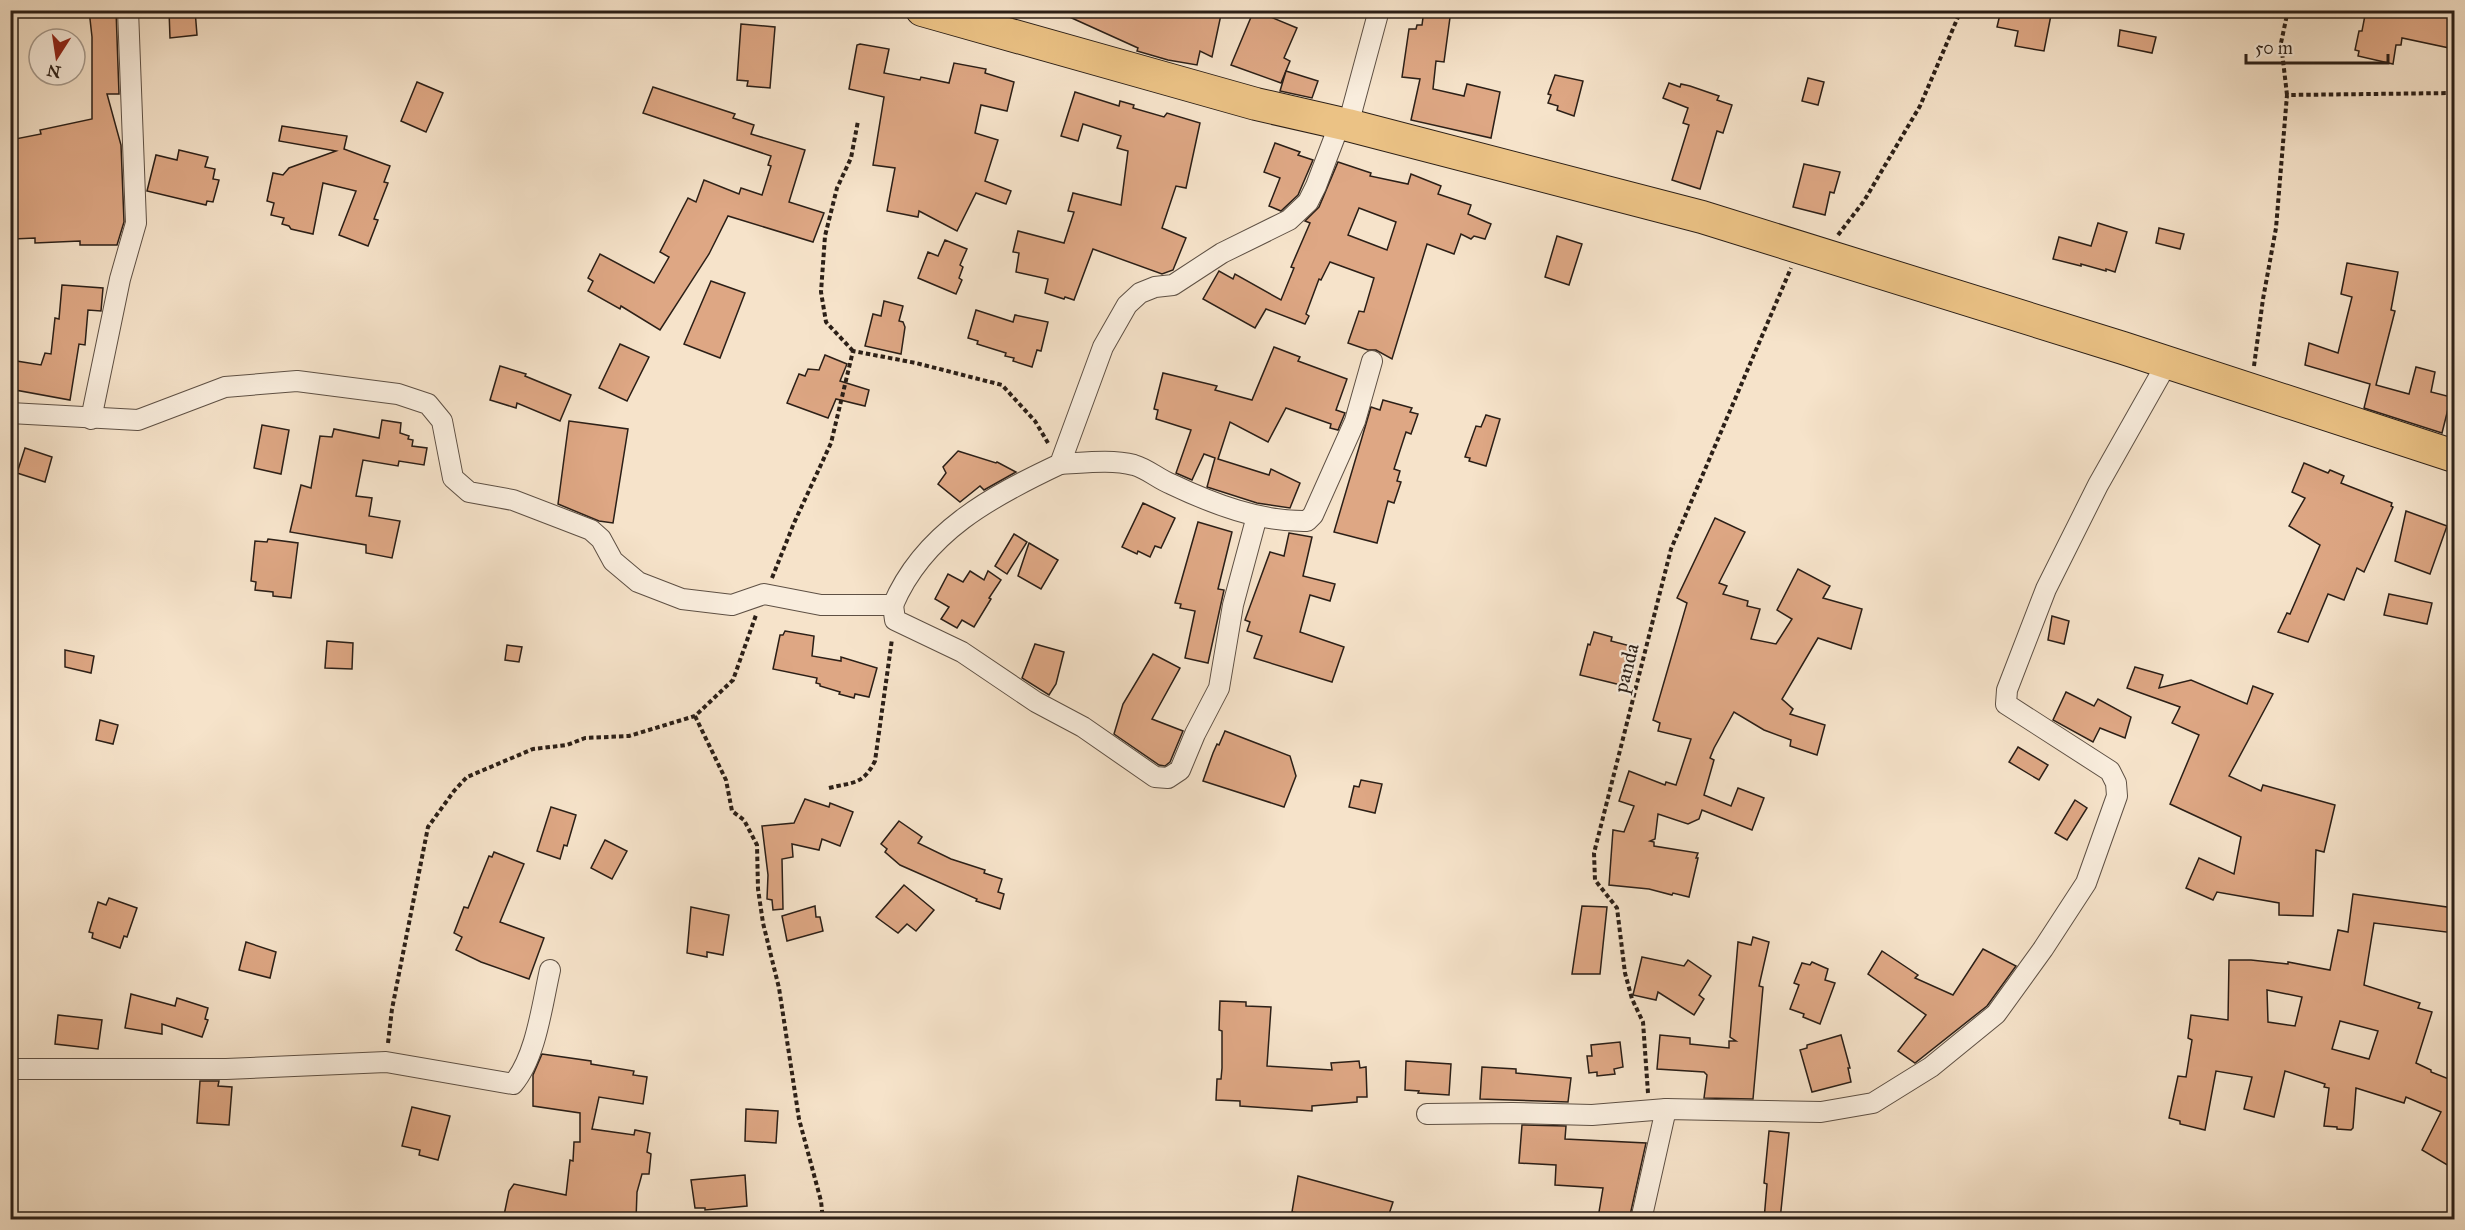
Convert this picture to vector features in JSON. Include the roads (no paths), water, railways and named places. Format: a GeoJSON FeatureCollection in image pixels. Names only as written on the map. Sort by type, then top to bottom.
{"type":"FeatureCollection","features":[{"type":"Feature","properties":{"kind":"main road"},"geometry":{"type":"LineString","coordinates":[[922,10],[1187,85],[1702,217],[2454,456]]}},
{"type":"Feature","properties":{"kind":"street"},"geometry":{"type":"LineString","coordinates":[[91,419],[120,279],[136,223],[128,10]]}},
{"type":"Feature","properties":{"kind":"street"},"geometry":{"type":"LineString","coordinates":[[1060,464],[1103,347],[1127,305],[1140,292],[1173,285],[1190,276],[1222,253],[1288,219],[1308,202],[1344,124],[1379,10]]}},
{"type":"Feature","properties":{"kind":"street"},"geometry":{"type":"LineString","coordinates":[[894,613],[901,586],[935,543],[970,512],[1060,464],[1131,465],[1145,469],[1167,483],[1204,499],[1257,516],[1296,522],[1307,521],[1313,516],[1355,421],[1372,361]]}},
{"type":"Feature","properties":{"kind":"street"},"geometry":{"type":"LineString","coordinates":[[1427,1114],[1592,1115],[1657,1109],[1821,1112],[1873,1103],[1931,1067],[1996,1014],[2043,949],[2086,883],[2117,796],[2116,783],[2110,771],[2006,704],[2007,690],[2046,589],[2098,485],[2167,363]]}},
{"type":"Feature","properties":{"kind":"street"},"geometry":{"type":"LineString","coordinates":[[10,413],[138,420],[225,387],[297,381],[398,394],[428,404],[442,421],[453,478],[469,492],[513,500],[591,530],[602,539],[613,561],[638,582],[682,599],[732,605],[764,594],[821,605],[894,613],[962,652],[1036,702],[1083,727],[1155,777],[1168,778],[1180,770],[1195,734],[1219,688],[1233,605],[1257,516]]}},
{"type":"Feature","properties":{"kind":"street"},"geometry":{"type":"LineString","coordinates":[[10,1069],[226,1069],[386,1062],[513,1084],[523,1072],[550,970]]}},
{"type":"Feature","properties":{"kind":"street"},"geometry":{"type":"LineString","coordinates":[[1641,1220],[1657,1109]]}}]}
